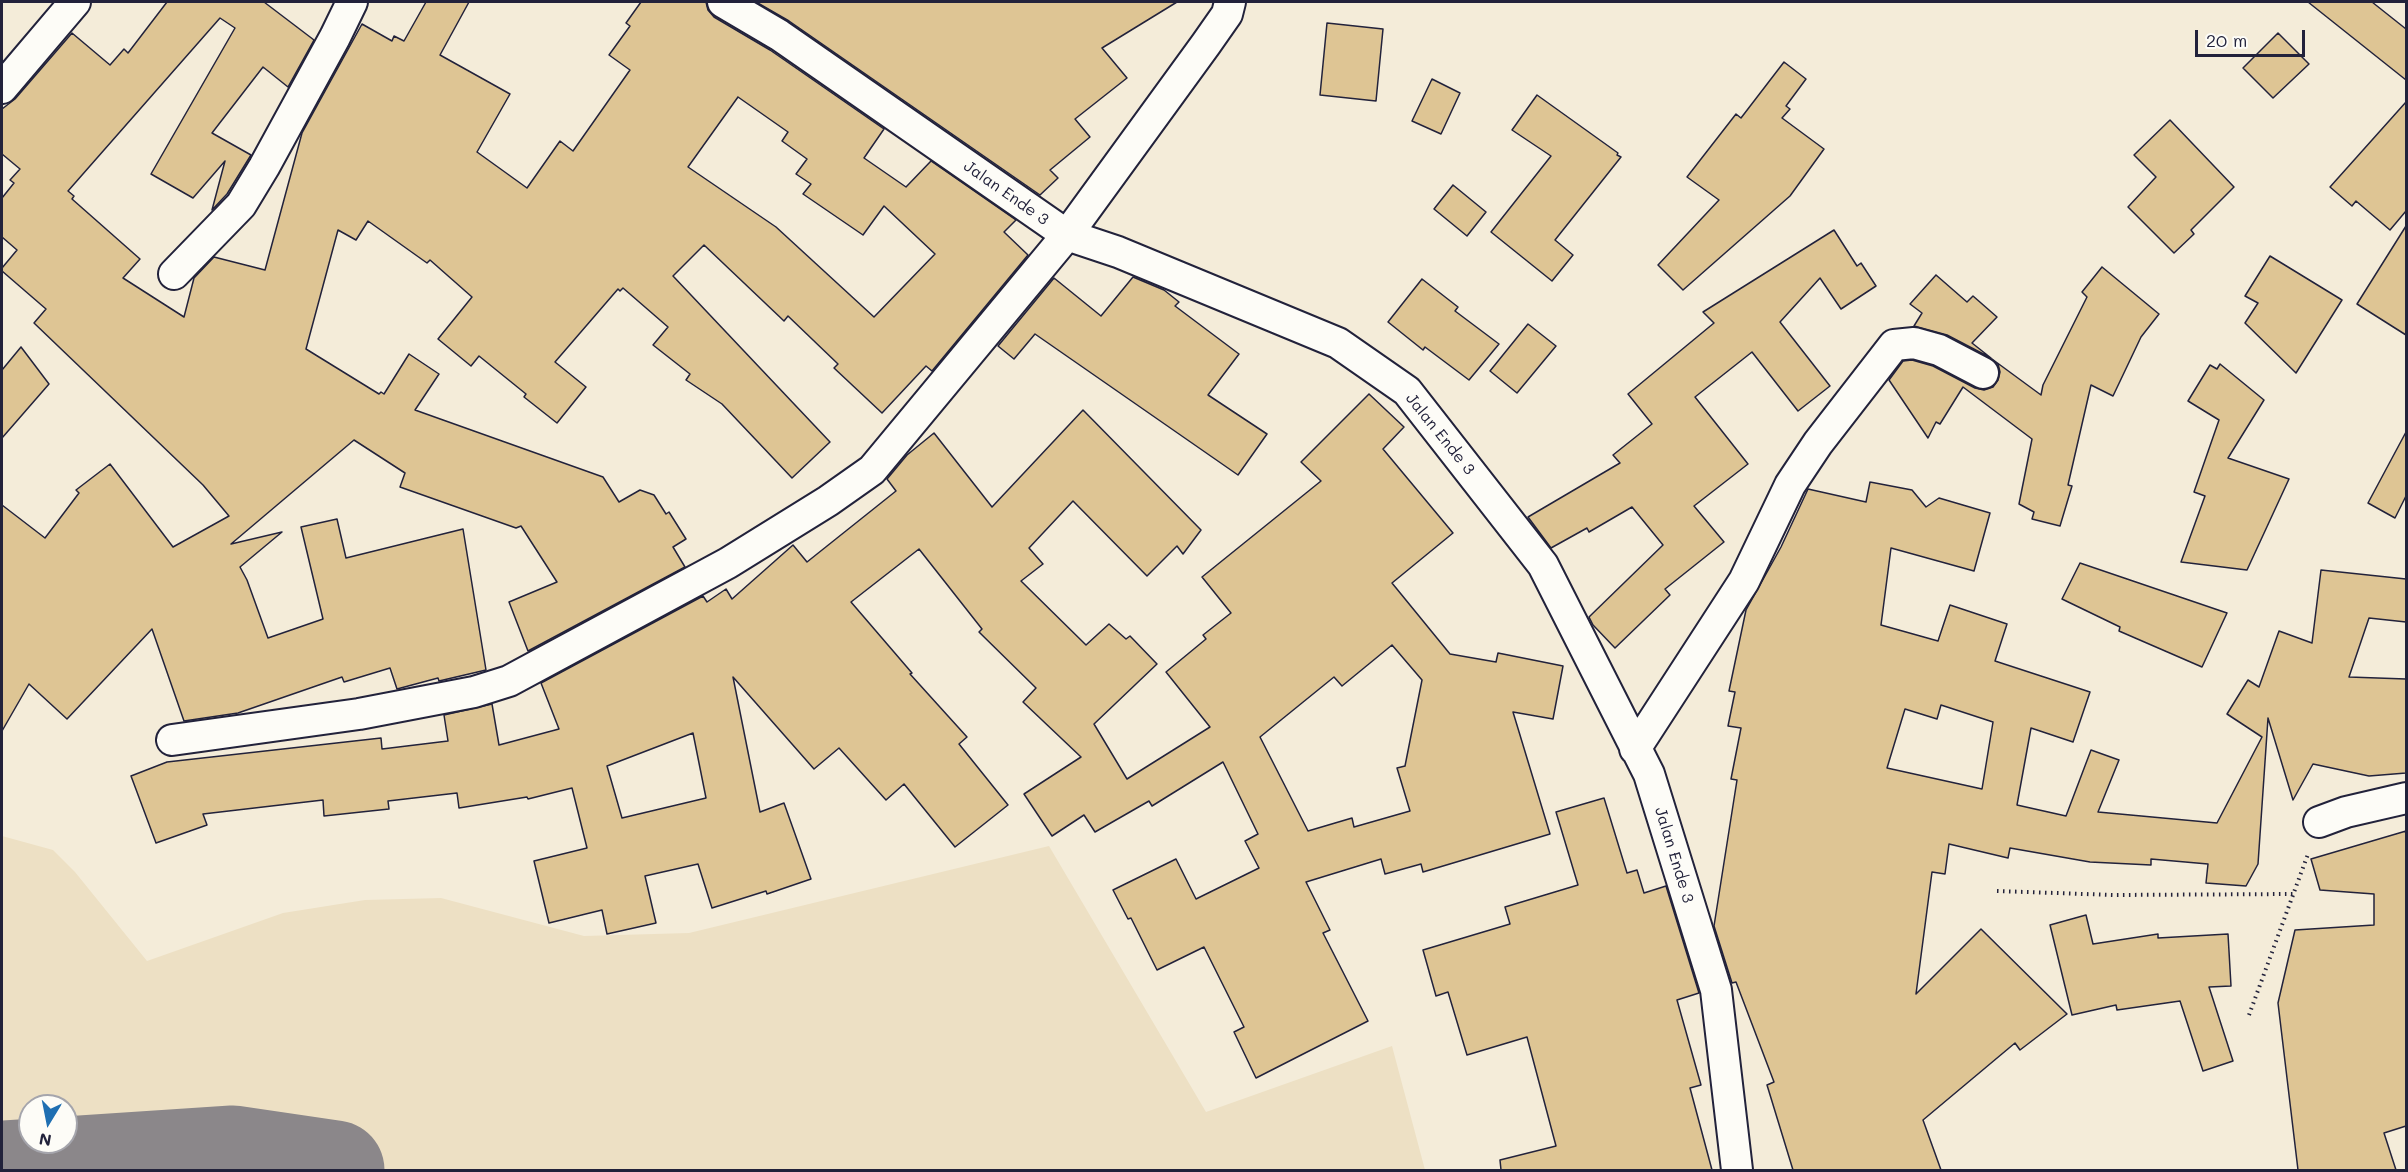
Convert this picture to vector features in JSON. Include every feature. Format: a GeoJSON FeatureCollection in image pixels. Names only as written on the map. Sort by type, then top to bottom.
{"type":"FeatureCollection","features":[{"type":"Feature","properties":{"kind":"street"},"geometry":{"type":"LineString","coordinates":[[2,88],[75,2]]}},
{"type":"Feature","properties":{"kind":"street"},"geometry":{"type":"LineString","coordinates":[[174,274],[241,205],[297,107],[352,2]]}},
{"type":"Feature","properties":{"kind":"street","name":"Jalan Ende 3"},"geometry":{"type":"LineString","coordinates":[[723,2],[779,35],[1066,235],[1118,252],[1338,343],[1407,391],[1543,565],[1648,774],[1716,990],[1737,1170]]}},
{"type":"Feature","properties":{"kind":"street"},"geometry":{"type":"LineString","coordinates":[[172,740],[359,714],[483,689],[509,681],[728,563],[872,470],[1066,235],[1206,44],[1227,14],[1230,2]]}},
{"type":"Feature","properties":{"kind":"street"},"geometry":{"type":"LineString","coordinates":[[1635,748],[1744,580],[1790,485],[1818,443],[1894,345],[1914,343],[1939,350],[1983,373]]}},
{"type":"Feature","properties":{"kind":"street"},"geometry":{"type":"LineString","coordinates":[[2319,822],[2346,812],[2406,798]]}},
{"type":"Feature","properties":{"kind":"path"},"geometry":{"type":"LineString","coordinates":[[2250,1015],[2319,822]]}},
{"type":"Feature","properties":{"kind":"path"},"geometry":{"type":"LineString","coordinates":[[1997,891],[2113,895],[2295,894]]}},
{"type":"Feature","properties":{"kind":"shaded area"},"geometry":{"type":"Polygon","coordinates":[[[2,836],[53,850],[75,872],[147,961],[283,913],[365,900],[441,898],[584,936],[689,933],[1049,846],[1206,1112],[1392,1046],[1425,1170],[2,1170],[2,836]]]}},
{"type":"Feature","properties":{"kind":"building"},"geometry":{"type":"Polygon","coordinates":[[[167,2],[264,2],[314,40],[288,87],[263,67],[212,133],[251,155],[227,194],[212,210],[225,161],[193,198],[151,174],[235,28],[220,18],[68,191],[74,196],[72,199],[140,259],[123,278],[184,317],[194,278],[214,257],[265,270],[302,133],[362,24],[392,41],[394,36],[404,41],[426,2],[469,2],[440,55],[510,94],[477,152],[527,188],[560,141],[573,151],[630,70],[609,55],[630,26],[626,23],[641,2],[706,2],[708,10],[714,17],[770,50],[884,129],[864,158],[906,187],[931,161],[1016,220],[1004,232],[1028,255],[932,371],[926,366],[882,413],[834,368],[838,364],[788,316],[784,321],[704,245],[673,276],[830,442],[792,478],[722,404],[686,380],[690,374],[653,345],[668,327],[623,288],[620,291],[618,289],[555,362],[586,387],[557,423],[479,356],[471,366],[438,339],[472,297],[430,260],[427,263],[368,221],[356,240],[338,230],[306,349],[379,394],[381,392],[384,394],[409,354],[439,374],[415,410],[603,477],[619,502],[640,490],[654,495],[666,514],[669,512],[686,539],[673,547],[685,567],[528,651],[509,602],[557,582],[521,526],[516,528],[400,487],[405,473],[354,440],[231,544],[282,532],[240,567],[268,638],[323,619],[301,527],[337,519],[346,558],[463,529],[486,670],[439,681],[438,678],[397,689],[390,668],[344,682],[342,677],[238,713],[184,721],[152,629],[67,719],[29,684],[2,731],[2,505],[45,538],[79,493],[76,490],[110,464],[173,547],[229,516],[203,485],[34,323],[46,309],[2,271],[17,250],[2,237],[2,198],[14,183],[10,180],[20,169],[2,154],[2,109],[15,99],[72,33],[110,65],[124,49],[128,53],[167,2]],[[738,97],[688,167],[776,227],[874,317],[935,254],[884,206],[863,235],[803,194],[811,184],[796,174],[807,159],[782,141],[788,132],[738,97]]]}},
{"type":"Feature","properties":{"kind":"building"},"geometry":{"type":"Polygon","coordinates":[[[756,2],[1177,2],[1102,48],[1127,78],[1075,119],[1090,137],[1050,170],[1058,178],[1040,195],[789,21],[756,2]]]}},
{"type":"Feature","properties":{"kind":"building"},"geometry":{"type":"Polygon","coordinates":[[[2308,2],[2372,2],[2406,29],[2406,80],[2308,2]]]}},
{"type":"Feature","properties":{"kind":"building"},"geometry":{"type":"Polygon","coordinates":[[[1327,23],[1383,29],[1376,101],[1320,95],[1327,23]]]}},
{"type":"Feature","properties":{"kind":"building"},"geometry":{"type":"Polygon","coordinates":[[[2278,33],[2309,64],[2273,98],[2243,68],[2278,33]]]}},
{"type":"Feature","properties":{"kind":"building"},"geometry":{"type":"Polygon","coordinates":[[[1784,62],[1806,79],[1786,106],[1790,109],[1782,118],[1824,149],[1790,196],[1683,290],[1658,265],[1719,200],[1687,177],[1736,114],[1741,118],[1784,62]]]}},
{"type":"Feature","properties":{"kind":"building"},"geometry":{"type":"Polygon","coordinates":[[[1432,79],[1460,93],[1441,134],[1412,121],[1432,79]]]}},
{"type":"Feature","properties":{"kind":"building"},"geometry":{"type":"Polygon","coordinates":[[[1537,95],[1621,157],[1555,240],[1573,255],[1552,281],[1491,232],[1551,156],[1512,130],[1537,95]]]}},
{"type":"Feature","properties":{"kind":"building"},"geometry":{"type":"Polygon","coordinates":[[[2406,102],[2406,211],[2390,230],[2356,201],[2352,206],[2330,187],[2406,102]]]}},
{"type":"Feature","properties":{"kind":"building"},"geometry":{"type":"Polygon","coordinates":[[[2170,120],[2234,187],[2191,230],[2194,234],[2174,253],[2128,207],[2156,177],[2134,155],[2170,120]]]}},
{"type":"Feature","properties":{"kind":"building"},"geometry":{"type":"Polygon","coordinates":[[[1453,185],[1486,212],[1467,236],[1434,209],[1453,185]]]}},
{"type":"Feature","properties":{"kind":"building"},"geometry":{"type":"Polygon","coordinates":[[[2406,226],[2406,335],[2357,304],[2406,226]]]}},
{"type":"Feature","properties":{"kind":"building"},"geometry":{"type":"Polygon","coordinates":[[[1834,230],[1857,266],[1861,263],[1876,286],[1841,309],[1820,278],[1780,322],[1830,386],[1798,411],[1752,352],[1695,397],[1748,464],[1694,506],[1724,542],[1665,589],[1670,595],[1615,648],[1593,625],[1589,617],[1663,545],[1632,507],[1589,532],[1587,528],[1551,548],[1528,517],[1620,463],[1613,455],[1652,424],[1628,394],[1714,323],[1703,312],[1834,230]]]}},
{"type":"Feature","properties":{"kind":"building"},"geometry":{"type":"Polygon","coordinates":[[[2270,256],[2342,300],[2296,373],[2245,323],[2258,303],[2245,296],[2270,256]]]}},
{"type":"Feature","properties":{"kind":"building"},"geometry":{"type":"Polygon","coordinates":[[[2102,267],[2159,314],[2141,337],[2113,396],[2091,385],[2068,485],[2072,486],[2060,526],[2032,519],[2034,512],[2019,504],[2032,439],[1963,387],[1940,424],[1936,422],[1928,438],[1889,380],[1903,361],[1912,360],[1933,366],[1975,388],[1984,390],[1993,387],[1998,380],[2000,372],[1998,364],[1992,359],[2041,395],[2043,385],[2087,297],[2082,292],[2102,267]]]}},
{"type":"Feature","properties":{"kind":"building"},"geometry":{"type":"Polygon","coordinates":[[[1936,275],[1967,302],[1973,296],[1997,317],[1972,343],[1991,358],[1947,335],[1914,326],[1922,313],[1910,304],[1936,275]]]}},
{"type":"Feature","properties":{"kind":"building"},"geometry":{"type":"Polygon","coordinates":[[[1133,277],[1164,290],[1179,302],[1175,306],[1239,354],[1208,395],[1267,434],[1238,475],[1035,334],[1014,359],[998,346],[1054,278],[1101,316],[1133,277]]]}},
{"type":"Feature","properties":{"kind":"building"},"geometry":{"type":"Polygon","coordinates":[[[1422,279],[1458,307],[1455,311],[1499,344],[1469,380],[1425,347],[1423,350],[1388,322],[1422,279]]]}},
{"type":"Feature","properties":{"kind":"building"},"geometry":{"type":"Polygon","coordinates":[[[1528,324],[1556,346],[1517,393],[1490,371],[1528,324]]]}},
{"type":"Feature","properties":{"kind":"building"},"geometry":{"type":"Polygon","coordinates":[[[21,347],[49,384],[2,438],[2,370],[21,347]]]}},
{"type":"Feature","properties":{"kind":"building"},"geometry":{"type":"Polygon","coordinates":[[[2220,364],[2264,400],[2228,458],[2289,479],[2247,570],[2181,562],[2205,496],[2194,492],[2219,420],[2188,401],[2210,365],[2217,369],[2220,364]]]}},
{"type":"Feature","properties":{"kind":"building"},"geometry":{"type":"Polygon","coordinates":[[[1369,394],[1404,427],[1383,449],[1453,533],[1392,583],[1450,654],[1496,662],[1498,653],[1563,666],[1553,719],[1513,712],[1550,834],[1423,872],[1421,864],[1385,874],[1381,859],[1306,882],[1330,930],[1323,933],[1368,1021],[1256,1078],[1234,1032],[1244,1027],[1204,947],[1157,970],[1131,918],[1128,919],[1113,890],[1176,859],[1196,899],[1259,868],[1245,841],[1258,834],[1223,762],[1152,806],[1149,801],[1095,832],[1084,815],[1052,836],[1024,794],[1081,757],[1023,702],[1036,688],[979,632],[982,629],[919,549],[851,602],[912,673],[910,674],[967,737],[959,744],[1008,805],[955,847],[904,784],[886,800],[839,748],[814,769],[733,677],[760,812],[784,803],[811,879],[767,894],[766,891],[712,908],[698,864],[645,876],[656,923],[607,934],[602,910],[549,923],[534,861],[587,848],[572,788],[528,799],[527,797],[459,808],[457,793],[388,801],[389,809],[324,816],[323,800],[203,814],[207,825],[156,843],[131,776],[167,762],[381,738],[382,749],[448,741],[444,715],[492,704],[499,745],[559,729],[541,683],[703,596],[707,602],[726,589],[732,599],[793,545],[807,562],[896,491],[887,479],[907,455],[934,433],[992,507],[1083,410],[1201,530],[1183,554],[1177,546],[1147,576],[1073,501],[1029,548],[1043,564],[1021,581],[1086,645],[1109,624],[1126,639],[1130,636],[1157,664],[1094,724],[1127,779],[1210,727],[1166,672],[1206,639],[1203,635],[1231,613],[1202,577],[1321,481],[1301,462],[1369,394]],[[1392,645],[1342,686],[1334,677],[1260,737],[1308,831],[1352,818],[1354,827],[1410,811],[1397,768],[1405,766],[1422,680],[1392,645]],[[693,733],[607,766],[622,818],[706,798],[693,733]]]}},
{"type":"Feature","properties":{"kind":"building"},"geometry":{"type":"Polygon","coordinates":[[[2406,432],[2406,496],[2395,518],[2368,503],[2406,432]]]}},
{"type":"Feature","properties":{"kind":"building"},"geometry":{"type":"Polygon","coordinates":[[[1870,482],[1912,490],[1926,507],[1939,498],[1990,513],[1974,571],[1891,548],[1881,625],[1938,641],[1950,605],[2007,624],[1995,661],[2090,692],[2073,742],[2031,728],[2017,805],[2066,816],[2091,750],[2119,760],[2098,812],[2217,823],[2262,737],[2227,714],[2248,680],[2259,687],[2279,631],[2312,643],[2321,570],[2406,579],[2406,622],[2369,618],[2349,677],[2406,679],[2406,773],[2369,776],[2313,764],[2293,800],[2268,718],[2258,864],[2246,886],[2206,883],[2208,864],[2151,859],[2151,865],[2090,862],[2010,848],[2008,858],[1949,844],[1945,874],[1932,872],[1916,994],[1981,929],[2067,1014],[2020,1050],[2015,1043],[1923,1120],[1941,1170],[1793,1170],[1767,1085],[1774,1082],[1736,982],[1732,983],[1714,926],[1737,780],[1731,779],[1741,728],[1728,726],[1735,692],[1729,691],[1746,610],[1781,547],[1808,489],[1866,502],[1870,482]],[[1941,705],[1937,719],[1905,709],[1887,768],[1982,789],[1993,722],[1941,705]]]}},
{"type":"Feature","properties":{"kind":"building"},"geometry":{"type":"Polygon","coordinates":[[[2080,563],[2227,613],[2202,667],[2119,631],[2120,627],[2062,599],[2080,563]]]}},
{"type":"Feature","properties":{"kind":"building"},"geometry":{"type":"Polygon","coordinates":[[[1604,798],[1627,873],[1637,870],[1644,893],[1666,886],[1699,993],[1677,1000],[1701,1085],[1690,1088],[1712,1170],[1501,1170],[1500,1160],[1556,1146],[1527,1037],[1467,1055],[1448,992],[1436,996],[1423,950],[1510,924],[1505,907],[1578,885],[1556,812],[1604,798]]]}},
{"type":"Feature","properties":{"kind":"building"},"geometry":{"type":"Polygon","coordinates":[[[2406,831],[2406,1126],[2384,1133],[2396,1170],[2298,1170],[2278,1003],[2295,930],[2374,925],[2374,894],[2320,890],[2311,859],[2406,831]]]}},
{"type":"Feature","properties":{"kind":"building"},"geometry":{"type":"Polygon","coordinates":[[[2086,915],[2093,944],[2158,934],[2158,938],[2228,934],[2231,986],[2209,987],[2233,1061],[2203,1071],[2180,1001],[2117,1010],[2116,1005],[2072,1015],[2050,925],[2086,915]]]}},
{"type":"Feature","properties":{"kind":"taxiway"},"geometry":{"type":"LineString","coordinates":[[6,1170],[233,1155],[335,1170]]}}]}
